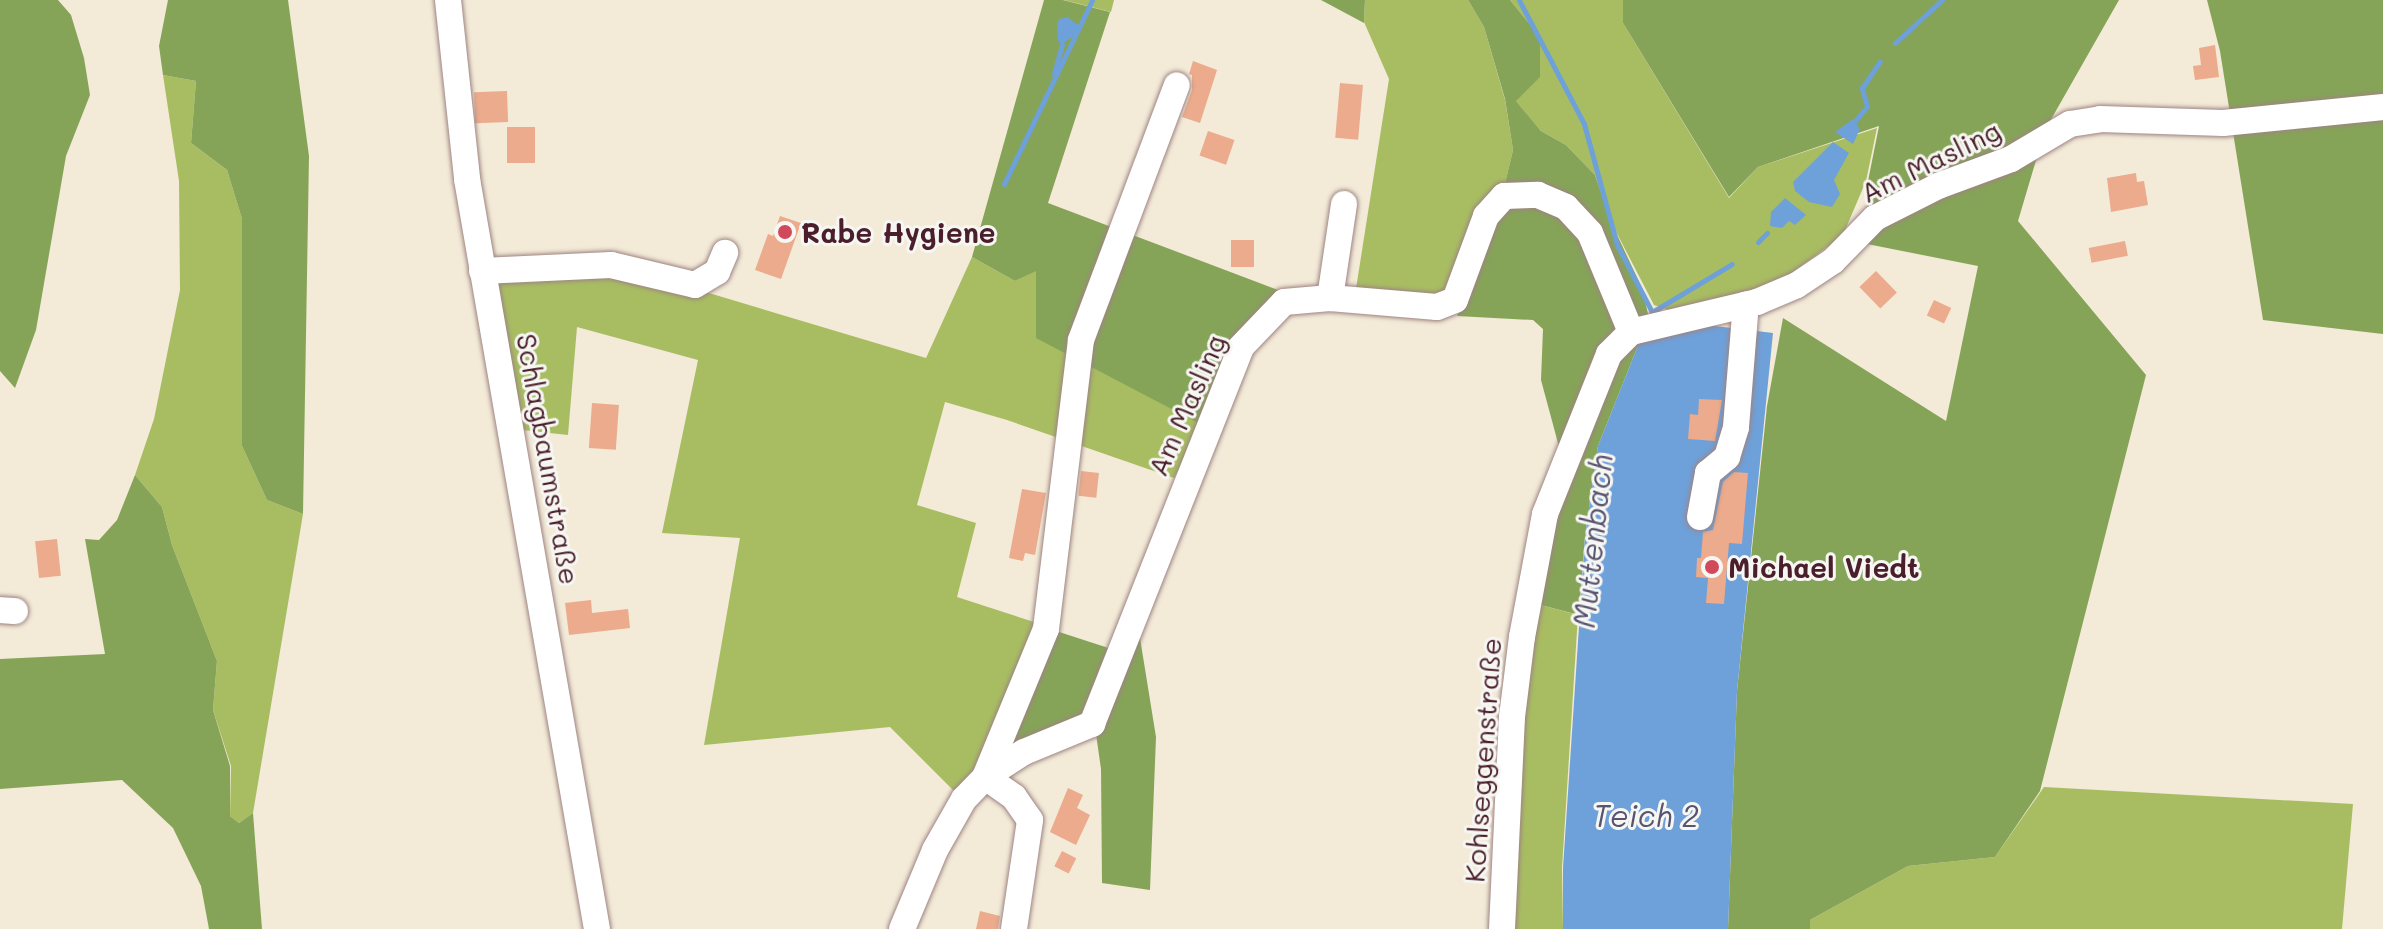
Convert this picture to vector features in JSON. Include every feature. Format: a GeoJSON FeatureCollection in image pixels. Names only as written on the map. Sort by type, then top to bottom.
{"type":"FeatureCollection","features":[{"type":"Feature","properties":{"kind":"street","name":"Schlagbaumstraße"},"geometry":{"type":"LineString","coordinates":[[448,0],[467,179],[597,929]]}},
{"type":"Feature","properties":{"kind":"street"},"geometry":{"type":"LineString","coordinates":[[1014,929],[1030,820],[1014,797],[985,777],[1046,629],[1081,340],[1177,85]]}},
{"type":"Feature","properties":{"kind":"street","name":"Am Masling"},"geometry":{"type":"LineString","coordinates":[[902,929],[935,850],[964,799],[985,777],[1024,752],[1092,724],[1241,347],[1284,302],[1330,298],[1437,307],[1455,300],[1486,216],[1504,196],[1538,195],[1566,207],[1590,233],[1631,332],[1746,304],[1797,285],[1833,261],[1875,218],[1938,186],[2011,159],[2070,124],[2100,119],[2223,123],[2383,107]]}},
{"type":"Feature","properties":{"kind":"street"},"geometry":{"type":"LineString","coordinates":[[1330,298],[1344,204]]}},
{"type":"Feature","properties":{"kind":"street"},"geometry":{"type":"LineString","coordinates":[[482,271],[611,265],[695,285],[717,272],[725,253]]}},
{"type":"Feature","properties":{"kind":"street"},"geometry":{"type":"LineString","coordinates":[[1700,517],[1708,473],[1727,457],[1736,427],[1746,304]]}},
{"type":"Feature","properties":{"kind":"street","name":"Kohlseggenstraße"},"geometry":{"type":"LineString","coordinates":[[1502,929],[1512,717],[1522,637],[1545,514],[1609,354],[1631,332]]}},
{"type":"Feature","properties":{"kind":"green space"},"geometry":{"type":"Polygon","coordinates":[[[0,0],[58,0],[71,15],[84,58],[90,95],[66,156],[36,330],[15,388],[0,371],[0,0]]]}},
{"type":"Feature","properties":{"kind":"green space"},"geometry":{"type":"Polygon","coordinates":[[[168,0],[288,0],[309,156],[303,514],[267,500],[242,446],[242,219],[227,170],[191,143],[196,81],[163,75],[159,46],[168,0]]]}},
{"type":"Feature","properties":{"kind":"green space"},"geometry":{"type":"Polygon","coordinates":[[[1044,0],[1063,0],[1110,12],[1048,203],[1294,296],[1280,299],[1202,425],[1036,338],[1036,271],[1015,281],[972,257],[1044,0]]]}},
{"type":"Feature","properties":{"kind":"green space"},"geometry":{"type":"Polygon","coordinates":[[[1064,0],[1114,0],[1111,12],[1064,0]]]}},
{"type":"Feature","properties":{"kind":"green space"},"geometry":{"type":"Polygon","coordinates":[[[1321,0],[1365,0],[1364,23],[1321,0]]]}},
{"type":"Feature","properties":{"kind":"green space"},"geometry":{"type":"Polygon","coordinates":[[[1365,0],[1468,0],[1484,27],[1505,100],[1513,150],[1502,196],[1441,300],[1355,295],[1389,79],[1364,22],[1365,0]]]}},
{"type":"Feature","properties":{"kind":"green space"},"geometry":{"type":"Polygon","coordinates":[[[1468,0],[1510,0],[1540,37],[1540,77],[1516,101],[1541,131],[1566,145],[1595,175],[1611,222],[1642,288],[1649,318],[1598,446],[1585,536],[1579,615],[1537,604],[1562,458],[1541,380],[1543,329],[1533,320],[1457,316],[1502,196],[1513,150],[1505,99],[1484,27],[1468,0]]]}},
{"type":"Feature","properties":{"kind":"green space"},"geometry":{"type":"Polygon","coordinates":[[[1510,0],[1623,0],[1623,23],[1729,198],[1758,167],[1877,128],[1866,181],[1843,235],[1779,283],[1683,315],[1654,305],[1611,222],[1595,175],[1566,145],[1541,131],[1515,100],[1540,37],[1510,0]]]}},
{"type":"Feature","properties":{"kind":"green space"},"geometry":{"type":"Polygon","coordinates":[[[1623,0],[2119,0],[2045,130],[2018,221],[2146,375],[2040,791],[1995,857],[1908,866],[1810,920],[1810,929],[1728,929],[1737,691],[1767,406],[1783,318],[1946,421],[1978,266],[1867,244],[1868,181],[1879,126],[1758,167],[1729,197],[1623,23],[1623,0]]]}},
{"type":"Feature","properties":{"kind":"green space"},"geometry":{"type":"Polygon","coordinates":[[[2207,0],[2383,0],[2383,334],[2263,320],[2220,51],[2207,0]]]}},
{"type":"Feature","properties":{"kind":"green space"},"geometry":{"type":"Polygon","coordinates":[[[163,75],[196,81],[191,143],[227,170],[242,219],[242,446],[267,500],[303,514],[253,813],[239,823],[230,816],[231,766],[213,710],[217,661],[172,545],[162,507],[135,475],[154,419],[180,290],[179,181],[163,75]]]}},
{"type":"Feature","properties":{"kind":"green space"},"geometry":{"type":"Polygon","coordinates":[[[972,257],[1015,281],[1036,270],[1202,425],[1174,478],[1007,420],[945,402],[917,505],[976,523],[957,597],[1034,622],[1006,721],[959,796],[890,727],[704,745],[740,538],[662,533],[698,360],[577,327],[568,435],[513,429],[493,284],[611,270],[709,293],[926,358],[972,257]]]}},
{"type":"Feature","properties":{"kind":"green space"},"geometry":{"type":"Polygon","coordinates":[[[135,475],[162,507],[172,545],[217,661],[213,710],[230,766],[230,816],[239,823],[253,813],[262,929],[209,929],[201,886],[173,828],[122,780],[0,789],[0,659],[105,654],[85,539],[99,540],[117,520],[135,475]]]}},
{"type":"Feature","properties":{"kind":"green space"},"geometry":{"type":"Polygon","coordinates":[[[1537,604],[1578,615],[1562,868],[1563,929],[1508,929],[1515,774],[1537,604]]]}},
{"type":"Feature","properties":{"kind":"green space"},"geometry":{"type":"Polygon","coordinates":[[[1050,629],[1130,655],[1140,638],[1156,737],[1150,890],[1102,883],[1101,769],[1094,720],[1001,758],[1050,629]]]}},
{"type":"Feature","properties":{"kind":"green space"},"geometry":{"type":"Polygon","coordinates":[[[2044,787],[2353,804],[2342,929],[1810,929],[1810,920],[1908,866],[1995,857],[2044,787]]]}},
{"type":"Feature","properties":{"kind":"water"},"geometry":{"type":"Polygon","coordinates":[[[1068,17],[1079,26],[1075,35],[1062,44],[1058,41],[1057,25],[1059,19],[1068,17]]]}},
{"type":"Feature","properties":{"kind":"water"},"geometry":{"type":"Polygon","coordinates":[[[1853,119],[1860,129],[1853,144],[1835,132],[1853,119]]]}},
{"type":"Feature","properties":{"kind":"water"},"geometry":{"type":"Polygon","coordinates":[[[1833,142],[1849,153],[1834,180],[1840,194],[1832,207],[1809,202],[1795,191],[1793,182],[1833,142]]]}},
{"type":"Feature","properties":{"kind":"water"},"geometry":{"type":"Polygon","coordinates":[[[1785,198],[1806,215],[1795,225],[1789,221],[1782,228],[1770,226],[1771,212],[1785,198]]]}},
{"type":"Feature","properties":{"kind":"water","name":"Teich 2"},"geometry":{"type":"Polygon","coordinates":[[[1649,318],[1773,333],[1737,691],[1728,929],[1563,929],[1563,868],[1585,536],[1598,446],[1649,318]]]}},
{"type":"Feature","properties":{"kind":"building"},"geometry":{"type":"Polygon","coordinates":[[[2215,45],[2219,77],[2195,80],[2193,66],[2201,65],[2199,48],[2215,45]]]}},
{"type":"Feature","properties":{"kind":"building"},"geometry":{"type":"Polygon","coordinates":[[[1193,61],[1217,70],[1200,123],[1182,117],[1192,90],[1192,75],[1189,74],[1193,61]]]}},
{"type":"Feature","properties":{"kind":"building"},"geometry":{"type":"Polygon","coordinates":[[[1340,83],[1363,85],[1358,140],[1335,138],[1340,83]]]}},
{"type":"Feature","properties":{"kind":"building"},"geometry":{"type":"Polygon","coordinates":[[[507,91],[508,122],[475,123],[474,92],[507,91]]]}},
{"type":"Feature","properties":{"kind":"building"},"geometry":{"type":"Polygon","coordinates":[[[507,127],[535,127],[535,163],[507,163],[507,127]]]}},
{"type":"Feature","properties":{"kind":"building"},"geometry":{"type":"Polygon","coordinates":[[[1208,131],[1234,140],[1226,165],[1200,156],[1208,131]]]}},
{"type":"Feature","properties":{"kind":"building"},"geometry":{"type":"Polygon","coordinates":[[[2136,173],[2137,182],[2144,181],[2148,205],[2111,212],[2107,178],[2136,173]]]}},
{"type":"Feature","properties":{"kind":"building"},"geometry":{"type":"Polygon","coordinates":[[[780,216],[801,223],[781,279],[755,270],[768,234],[773,236],[780,216]]]}},
{"type":"Feature","properties":{"kind":"building"},"geometry":{"type":"Polygon","coordinates":[[[1231,240],[1254,240],[1254,267],[1231,267],[1231,240]]]}},
{"type":"Feature","properties":{"kind":"building"},"geometry":{"type":"Polygon","coordinates":[[[2125,241],[2128,256],[2092,263],[2089,248],[2125,241]]]}},
{"type":"Feature","properties":{"kind":"building"},"geometry":{"type":"Polygon","coordinates":[[[1876,271],[1897,293],[1880,309],[1859,287],[1876,271]]]}},
{"type":"Feature","properties":{"kind":"building"},"geometry":{"type":"Polygon","coordinates":[[[1934,300],[1951,308],[1944,323],[1927,315],[1934,300]]]}},
{"type":"Feature","properties":{"kind":"building"},"geometry":{"type":"Polygon","coordinates":[[[1699,399],[1722,400],[1715,441],[1688,439],[1690,414],[1698,415],[1699,399]]]}},
{"type":"Feature","properties":{"kind":"building"},"geometry":{"type":"Polygon","coordinates":[[[592,403],[619,405],[616,450],[589,448],[592,403]]]}},
{"type":"Feature","properties":{"kind":"building"},"geometry":{"type":"Polygon","coordinates":[[[1081,471],[1099,473],[1096,498],[1078,496],[1081,471]]]}},
{"type":"Feature","properties":{"kind":"building"},"geometry":{"type":"Polygon","coordinates":[[[1734,472],[1748,473],[1742,544],[1729,543],[1724,604],[1706,603],[1708,578],[1696,577],[1697,558],[1701,558],[1703,532],[1713,530],[1723,482],[1734,472]]]}},
{"type":"Feature","properties":{"kind":"building"},"geometry":{"type":"Polygon","coordinates":[[[1022,489],[1046,493],[1035,555],[1025,553],[1023,561],[1009,558],[1022,489]]]}},
{"type":"Feature","properties":{"kind":"building"},"geometry":{"type":"Polygon","coordinates":[[[57,539],[61,576],[39,578],[35,541],[57,539]]]}},
{"type":"Feature","properties":{"kind":"building"},"geometry":{"type":"Polygon","coordinates":[[[591,600],[592,613],[628,609],[630,628],[569,635],[565,603],[591,600]]]}},
{"type":"Feature","properties":{"kind":"building"},"geometry":{"type":"Polygon","coordinates":[[[1068,788],[1083,795],[1077,808],[1090,815],[1076,845],[1050,832],[1068,788]]]}},
{"type":"Feature","properties":{"kind":"building"},"geometry":{"type":"Polygon","coordinates":[[[1062,851],[1076,858],[1069,873],[1054,866],[1062,851]]]}},
{"type":"Feature","properties":{"kind":"building"},"geometry":{"type":"Polygon","coordinates":[[[980,911],[1000,916],[998,929],[976,929],[980,911]]]}},
{"type":"Feature","properties":{"kind":"waterway"},"geometry":{"type":"LineString","coordinates":[[1004,184],[1092,0]]}},
{"type":"Feature","properties":{"kind":"waterway","name":"Muttenbach"},"geometry":{"type":"LineString","coordinates":[[1519,0],[1584,124],[1617,245],[1652,312],[1732,264]]}},
{"type":"Feature","properties":{"kind":"waterway"},"geometry":{"type":"LineString","coordinates":[[1895,43],[1942,0]]}},
{"type":"Feature","properties":{"kind":"waterway"},"geometry":{"type":"LineString","coordinates":[[1054,74],[1062,44]]}},
{"type":"Feature","properties":{"kind":"waterway"},"geometry":{"type":"LineString","coordinates":[[1855,121],[1867,106],[1862,88],[1880,61]]}},
{"type":"Feature","properties":{"kind":"waterway"},"geometry":{"type":"LineString","coordinates":[[1758,242],[1767,233]]}},
{"type":"Feature","properties":{"kind":"place","name":"Rabe Hygiene"},"geometry":{"type":"Point","coordinates":[785,232]}},
{"type":"Feature","properties":{"kind":"place","name":"Michael Viedt"},"geometry":{"type":"Point","coordinates":[1712,567]}}]}
